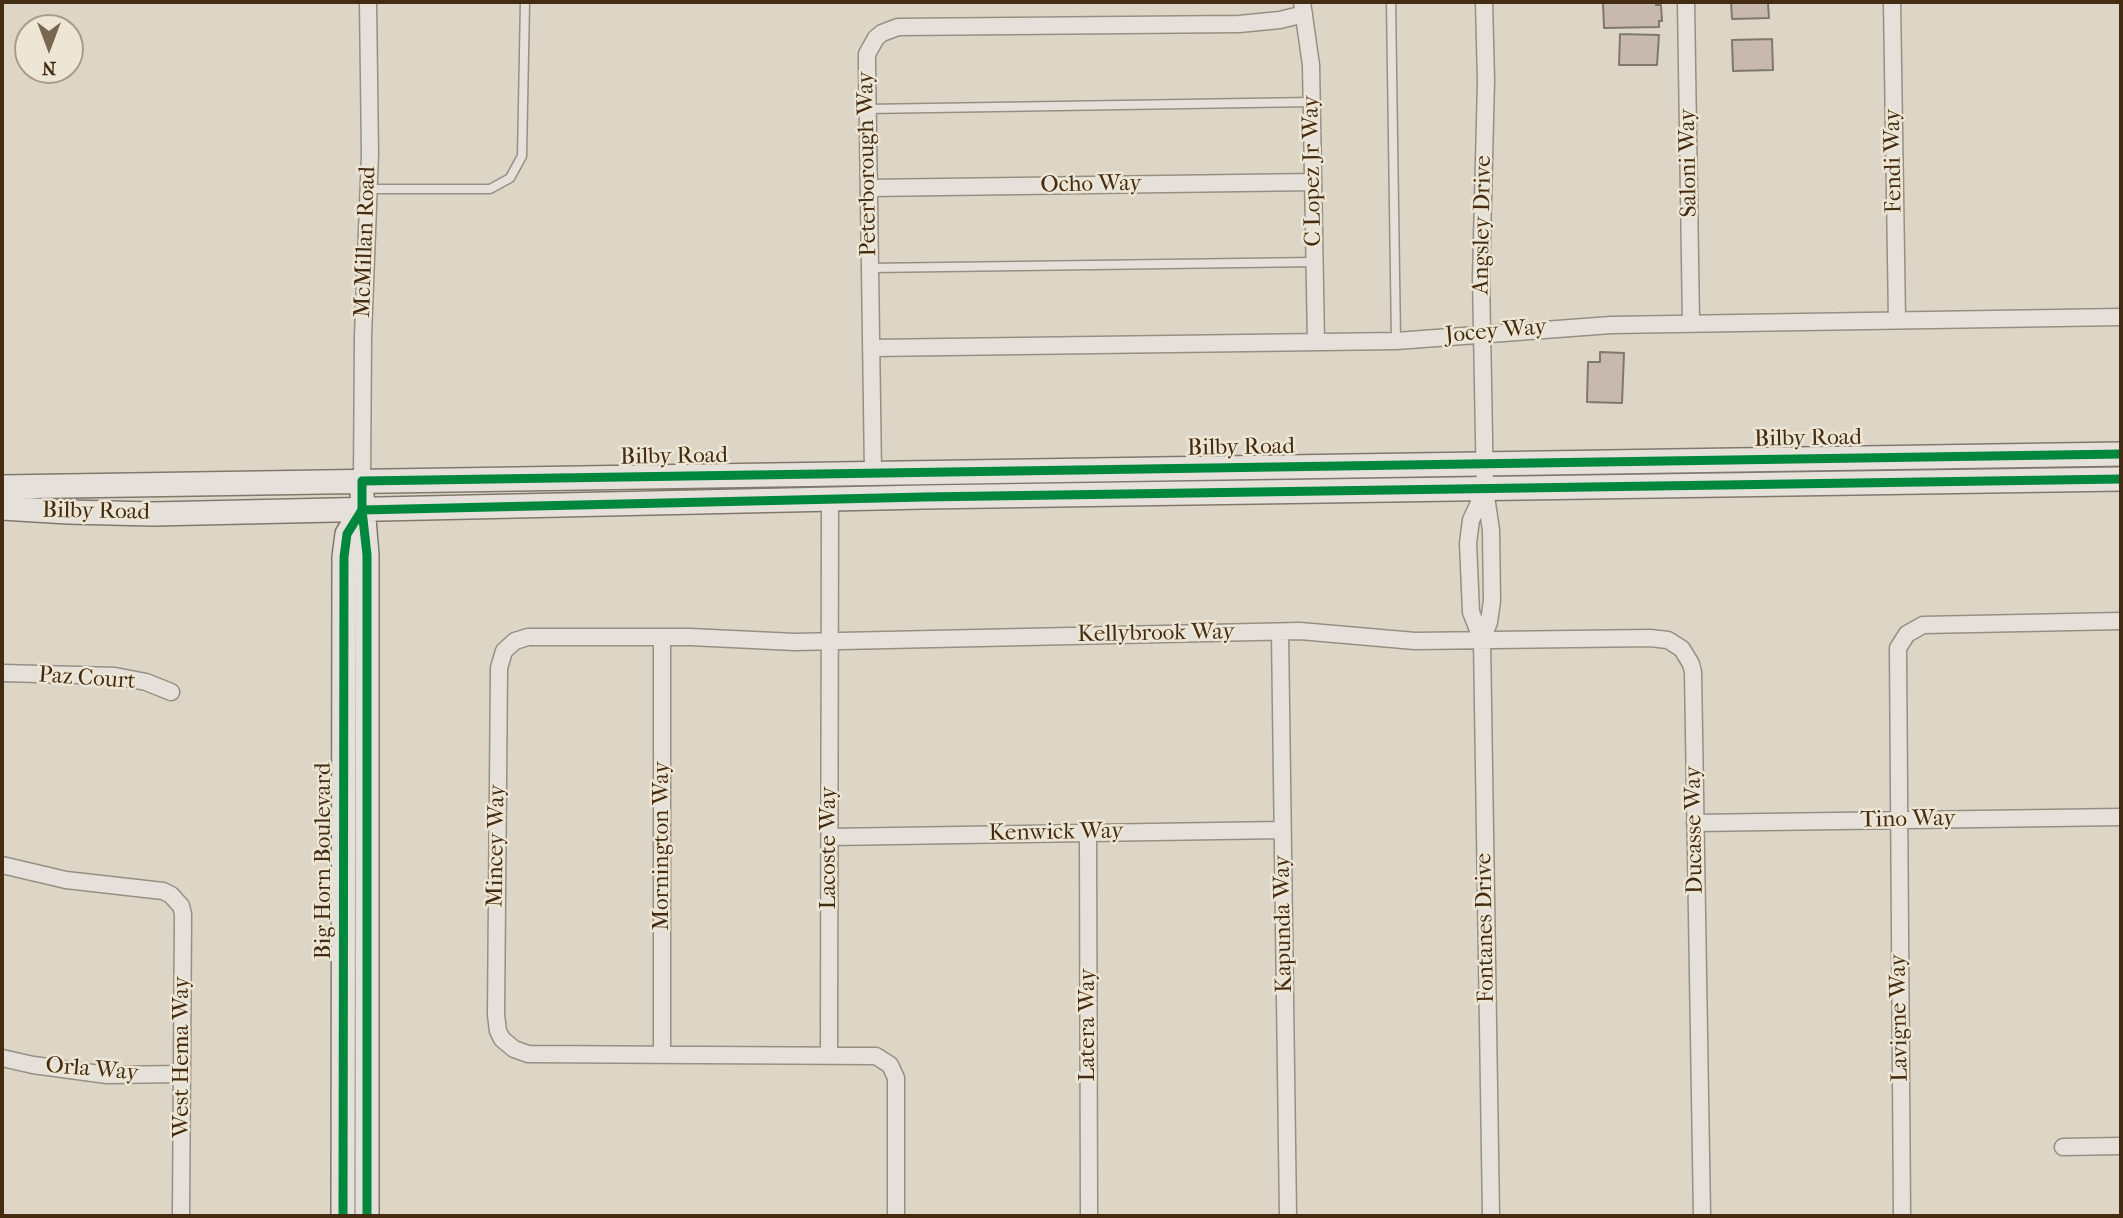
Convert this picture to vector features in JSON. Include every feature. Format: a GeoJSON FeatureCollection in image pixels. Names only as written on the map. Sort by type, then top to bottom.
{"type":"FeatureCollection","features":[{"type":"Feature","properties":{"kind":"main road","name":"Bilby Road"},"geometry":{"type":"LineString","coordinates":[[2,487],[2121,454]]}},
{"type":"Feature","properties":{"kind":"main road","name":"Bilby Road"},"geometry":{"type":"LineString","coordinates":[[2,508],[102,514],[830,499],[2121,479]]}},
{"type":"Feature","properties":{"kind":"main road","name":"Big Horn Boulevard"},"geometry":{"type":"LineString","coordinates":[[362,481],[367,555],[366,1216]]}},
{"type":"Feature","properties":{"kind":"main road","name":"Big Horn Boulevard"},"geometry":{"type":"LineString","coordinates":[[343,1216],[344,557],[347,534],[362,510]]}},
{"type":"Feature","properties":{"kind":"street","name":"McMillan Road"},"geometry":{"type":"LineString","coordinates":[[362,481],[363,336],[369,189],[368,2]]}},
{"type":"Feature","properties":{"kind":"street","name":"Angsley Drive"},"geometry":{"type":"LineString","coordinates":[[1484,2],[1486,81],[1480,232],[1485,490]]}},
{"type":"Feature","properties":{"kind":"street","name":"Saloni Way"},"geometry":{"type":"LineString","coordinates":[[1686,2],[1691,323]]}},
{"type":"Feature","properties":{"kind":"street","name":"Fendi Way"},"geometry":{"type":"LineString","coordinates":[[1892,2],[1897,320]]}},
{"type":"Feature","properties":{"kind":"street","name":"C Lopez Jr Way"},"geometry":{"type":"LineString","coordinates":[[1303,8],[1311,65],[1316,342]]}},
{"type":"Feature","properties":{"kind":"street","name":"Peterborough Way"},"geometry":{"type":"LineString","coordinates":[[873,473],[867,54],[876,38],[898,27],[1239,24],[1280,20],[1303,8]]}},
{"type":"Feature","properties":{"kind":"street","name":"Ocho Way"},"geometry":{"type":"LineString","coordinates":[[869,188],[1314,182]]}},
{"type":"Feature","properties":{"kind":"street","name":"Jocey Way"},"geometry":{"type":"LineString","coordinates":[[871,348],[1396,341],[1556,327],[2121,317]]}},
{"type":"Feature","properties":{"kind":"street","name":"Fontanes Drive"},"geometry":{"type":"LineString","coordinates":[[1482,640],[1489,622],[1492,601],[1490,517],[1485,490]]}},
{"type":"Feature","properties":{"kind":"street","name":"Fontanes Drive"},"geometry":{"type":"LineString","coordinates":[[1485,490],[1471,520],[1468,543],[1471,612],[1482,640],[1491,1216]]}},
{"type":"Feature","properties":{"kind":"street","name":"Lacoste Way"},"geometry":{"type":"LineString","coordinates":[[829,1055],[830,499]]}},
{"type":"Feature","properties":{"kind":"street","name":"Lavigne Way"},"geometry":{"type":"LineString","coordinates":[[1902,1216],[1897,657],[1901,640],[1923,625],[2121,621]]}},
{"type":"Feature","properties":{"kind":"street","name":"Kellybrook Way"},"geometry":{"type":"LineString","coordinates":[[830,641],[1280,632],[1332,633],[1392,640],[1482,640]]}},
{"type":"Feature","properties":{"kind":"street","name":"Kapunda Way"},"geometry":{"type":"LineString","coordinates":[[1280,632],[1288,1216]]}},
{"type":"Feature","properties":{"kind":"street","name":"Mincey Way"},"geometry":{"type":"LineString","coordinates":[[830,641],[762,642],[690,637],[528,637],[515,641],[503,651],[499,668],[496,1015],[502,1039],[514,1049],[528,1054],[876,1056],[890,1065],[896,1078],[896,1216]]}},
{"type":"Feature","properties":{"kind":"street","name":"Mornington Way"},"geometry":{"type":"LineString","coordinates":[[662,637],[662,1054]]}},
{"type":"Feature","properties":{"kind":"street","name":"Ducasse Way"},"geometry":{"type":"LineString","coordinates":[[1482,640],[1659,638],[1676,643],[1691,664],[1702,1216]]}},
{"type":"Feature","properties":{"kind":"street","name":"Paz Court"},"geometry":{"type":"LineString","coordinates":[[2,673],[114,676],[146,682],[171,692]]}},
{"type":"Feature","properties":{"kind":"street","name":"Tino Way"},"geometry":{"type":"LineString","coordinates":[[1695,823],[2121,817]]}},
{"type":"Feature","properties":{"kind":"street","name":"Kenwick Way"},"geometry":{"type":"LineString","coordinates":[[830,836],[1282,830]]}},
{"type":"Feature","properties":{"kind":"street","name":"Latera Way"},"geometry":{"type":"LineString","coordinates":[[1088,833],[1089,1216]]}},
{"type":"Feature","properties":{"kind":"street","name":"West Hema Way"},"geometry":{"type":"LineString","coordinates":[[2,864],[66,880],[163,891],[176,900],[183,915],[181,1216]]}},
{"type":"Feature","properties":{"kind":"street","name":"Orla Way"},"geometry":{"type":"LineString","coordinates":[[2,1058],[46,1067],[107,1074],[182,1074]]}},
{"type":"Feature","properties":{"kind":"street"},"geometry":{"type":"LineString","coordinates":[[2063,1147],[2121,1146]]}},
{"type":"Feature","properties":{"kind":"lane"},"geometry":{"type":"LineString","coordinates":[[369,189],[489,189],[510,178],[522,156],[525,2]]}},
{"type":"Feature","properties":{"kind":"lane"},"geometry":{"type":"LineString","coordinates":[[1391,2],[1396,341]]}},
{"type":"Feature","properties":{"kind":"lane"},"geometry":{"type":"LineString","coordinates":[[867,109],[1312,102]]}},
{"type":"Feature","properties":{"kind":"lane"},"geometry":{"type":"LineString","coordinates":[[870,268],[1315,262]]}},
{"type":"Feature","properties":{"kind":"building"},"geometry":{"type":"Polygon","coordinates":[[[1603,2],[1656,2],[1656,5],[1661,5],[1662,21],[1659,21],[1659,27],[1604,28],[1603,2]]]}},
{"type":"Feature","properties":{"kind":"building"},"geometry":{"type":"Polygon","coordinates":[[[1731,2],[1774,2],[1768,3],[1769,18],[1732,19],[1731,2]]]}},
{"type":"Feature","properties":{"kind":"building"},"geometry":{"type":"Polygon","coordinates":[[[1620,34],[1659,35],[1657,65],[1619,65],[1620,34]]]}},
{"type":"Feature","properties":{"kind":"building"},"geometry":{"type":"Polygon","coordinates":[[[1772,39],[1773,70],[1733,71],[1732,40],[1772,39]]]}},
{"type":"Feature","properties":{"kind":"building"},"geometry":{"type":"Polygon","coordinates":[[[1600,352],[1624,353],[1622,403],[1587,402],[1588,362],[1600,362],[1600,352]]]}},
{"type":"Feature","properties":{"kind":"cycle path"},"geometry":{"type":"LineString","coordinates":[[367,1216],[367,555],[362,481],[2121,454]]}},
{"type":"Feature","properties":{"kind":"cycle path"},"geometry":{"type":"LineString","coordinates":[[362,510],[924,497],[2121,479]]}},
{"type":"Feature","properties":{"kind":"cycle path"},"geometry":{"type":"LineString","coordinates":[[343,1216],[344,557],[347,534],[362,510]]}}]}
